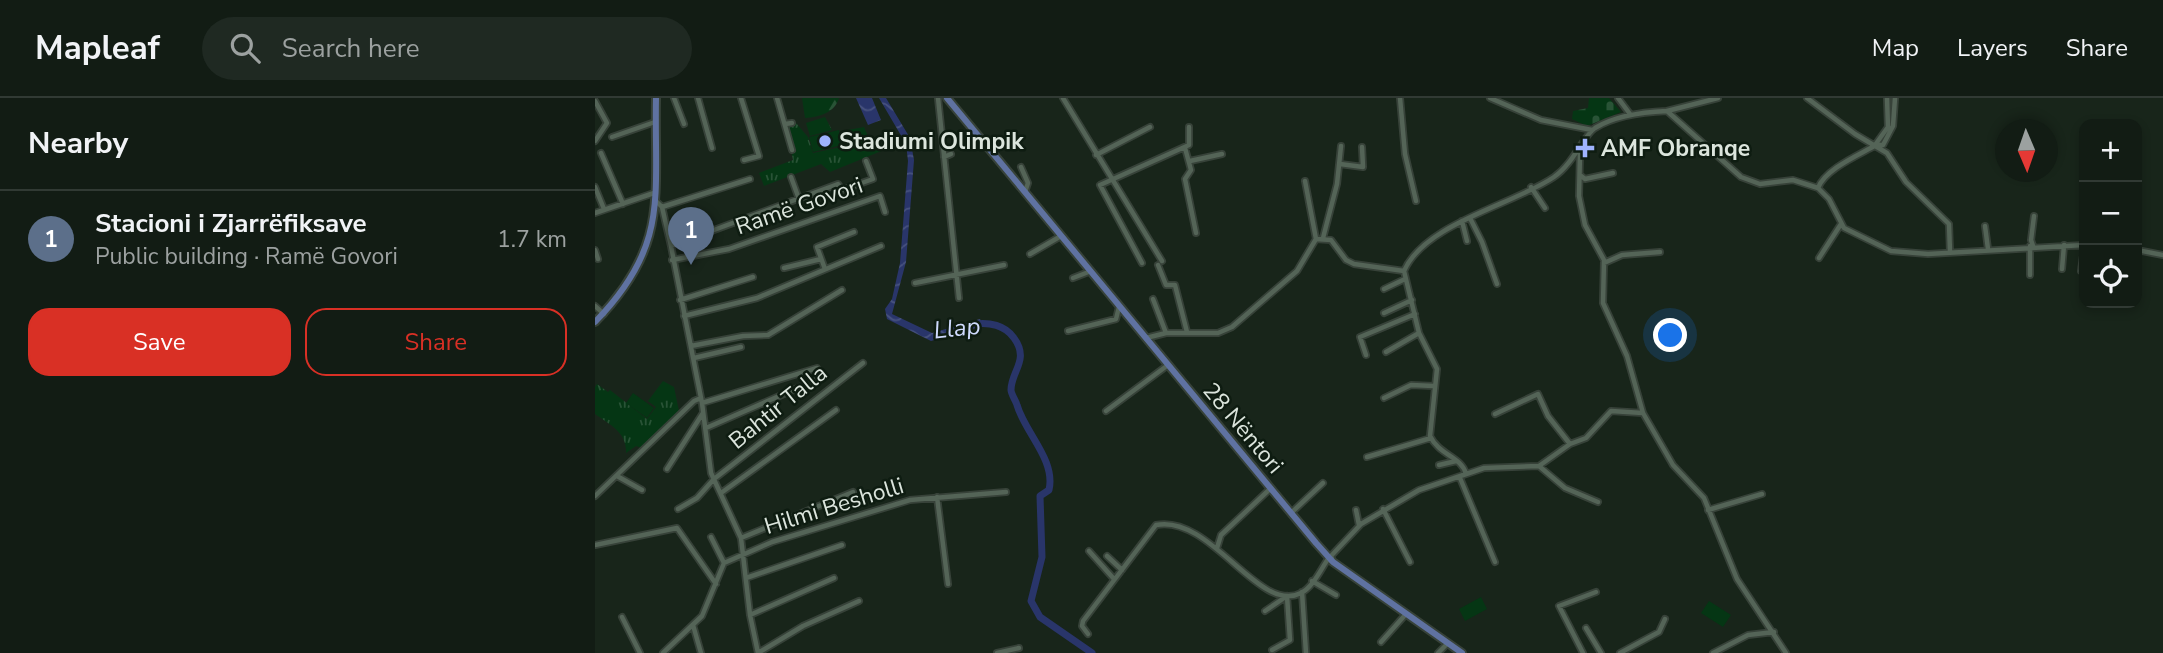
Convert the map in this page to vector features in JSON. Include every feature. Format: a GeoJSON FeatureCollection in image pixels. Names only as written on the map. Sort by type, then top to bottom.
{"type":"FeatureCollection","features":[{"type":"Feature","properties":{"kind":"main road"},"geometry":{"type":"LineString","coordinates":[[595,323],[626,289],[646,253],[653,230],[656,98]]}},
{"type":"Feature","properties":{"kind":"main road","name":"28 Nëntori"},"geometry":{"type":"LineString","coordinates":[[947,98],[1333,562],[1462,653]]}},
{"type":"Feature","properties":{"kind":"street"},"geometry":{"type":"LineString","coordinates":[[674,98],[684,124]]}},
{"type":"Feature","properties":{"kind":"street"},"geometry":{"type":"LineString","coordinates":[[698,98],[712,148]]}},
{"type":"Feature","properties":{"kind":"street"},"geometry":{"type":"LineString","coordinates":[[741,98],[759,156],[744,160]]}},
{"type":"Feature","properties":{"kind":"street"},"geometry":{"type":"LineString","coordinates":[[777,98],[792,150]]}},
{"type":"Feature","properties":{"kind":"street"},"geometry":{"type":"LineString","coordinates":[[938,98],[959,298]]}},
{"type":"Feature","properties":{"kind":"street"},"geometry":{"type":"LineString","coordinates":[[1063,98],[1096,155],[1125,197],[1160,263],[1166,285],[1175,285],[1187,332]]}},
{"type":"Feature","properties":{"kind":"street"},"geometry":{"type":"LineString","coordinates":[[1400,98],[1405,154],[1416,201]]}},
{"type":"Feature","properties":{"kind":"street"},"geometry":{"type":"LineString","coordinates":[[1490,98],[1541,120],[1592,130],[1630,114],[1667,111],[1718,98]]}},
{"type":"Feature","properties":{"kind":"street"},"geometry":{"type":"LineString","coordinates":[[1618,98],[1630,114]]}},
{"type":"Feature","properties":{"kind":"street"},"geometry":{"type":"LineString","coordinates":[[1807,98],[1887,153],[1906,182],[1950,227],[1949,252]]}},
{"type":"Feature","properties":{"kind":"street"},"geometry":{"type":"LineString","coordinates":[[1818,188],[1821,180],[1875,145],[1888,127],[1887,98]]}},
{"type":"Feature","properties":{"kind":"street"},"geometry":{"type":"LineString","coordinates":[[1875,145],[1883,145],[1893,126],[1895,98]]}},
{"type":"Feature","properties":{"kind":"street"},"geometry":{"type":"LineString","coordinates":[[595,101],[607,123],[595,141]]}},
{"type":"Feature","properties":{"kind":"street"},"geometry":{"type":"LineString","coordinates":[[1667,111],[1746,180],[1762,184],[1793,180],[1818,188],[1829,199],[1841,224],[1851,232],[1897,253],[2079,246]]}},
{"type":"Feature","properties":{"kind":"street"},"geometry":{"type":"LineString","coordinates":[[612,137],[624,134],[631,128],[655,122]]}},
{"type":"Feature","properties":{"kind":"street"},"geometry":{"type":"LineString","coordinates":[[785,124],[792,122]]}},
{"type":"Feature","properties":{"kind":"street"},"geometry":{"type":"LineString","coordinates":[[1096,155],[1150,127]]}},
{"type":"Feature","properties":{"kind":"street"},"geometry":{"type":"LineString","coordinates":[[1142,263],[1100,185],[1184,147],[1191,142],[1189,127]]}},
{"type":"Feature","properties":{"kind":"street"},"geometry":{"type":"LineString","coordinates":[[1403,271],[1419,249],[1462,221],[1563,170],[1592,130]]}},
{"type":"Feature","properties":{"kind":"street"},"geometry":{"type":"LineString","coordinates":[[1323,238],[1341,164],[1341,146]]}},
{"type":"Feature","properties":{"kind":"street"},"geometry":{"type":"LineString","coordinates":[[1184,147],[1190,161],[1191,170],[1185,179],[1196,233]]}},
{"type":"Feature","properties":{"kind":"street"},"geometry":{"type":"LineString","coordinates":[[1341,164],[1363,167],[1362,147]]}},
{"type":"Feature","properties":{"kind":"street"},"geometry":{"type":"LineString","coordinates":[[1580,149],[1579,174],[1584,220],[1604,263],[1603,303],[1627,356],[1643,413],[1673,466],[1704,498],[1718,540],[1737,579],[1755,610],[1775,632],[1786,653]]}},
{"type":"Feature","properties":{"kind":"street"},"geometry":{"type":"LineString","coordinates":[[601,153],[623,204]]}},
{"type":"Feature","properties":{"kind":"street"},"geometry":{"type":"LineString","coordinates":[[944,157],[951,154]]}},
{"type":"Feature","properties":{"kind":"street"},"geometry":{"type":"LineString","coordinates":[[1190,161],[1222,154]]}},
{"type":"Feature","properties":{"kind":"street"},"geometry":{"type":"LineString","coordinates":[[671,246],[838,184],[842,190],[873,178],[866,160]]}},
{"type":"Feature","properties":{"kind":"street"},"geometry":{"type":"LineString","coordinates":[[1021,167],[1028,183],[1024,192]]}},
{"type":"Feature","properties":{"kind":"street"},"geometry":{"type":"LineString","coordinates":[[1579,174],[1585,179],[1612,173]]}},
{"type":"Feature","properties":{"kind":"street"},"geometry":{"type":"LineString","coordinates":[[790,177],[799,199]]}},
{"type":"Feature","properties":{"kind":"street"},"geometry":{"type":"LineString","coordinates":[[661,207],[750,179]]}},
{"type":"Feature","properties":{"kind":"street"},"geometry":{"type":"LineString","coordinates":[[1146,338],[1166,333],[1218,333],[1232,327],[1297,271],[1316,239],[1305,181]]}},
{"type":"Feature","properties":{"kind":"street"},"geometry":{"type":"LineString","coordinates":[[595,187],[604,209]]}},
{"type":"Feature","properties":{"kind":"street"},"geometry":{"type":"LineString","coordinates":[[1531,187],[1545,208]]}},
{"type":"Feature","properties":{"kind":"street","name":"Ramë Govori"},"geometry":{"type":"LineString","coordinates":[[672,260],[739,246],[880,196],[885,212]]}},
{"type":"Feature","properties":{"kind":"street"},"geometry":{"type":"LineString","coordinates":[[595,213],[655,197],[661,207],[694,358],[714,479],[741,538],[750,615],[758,653],[803,626],[859,601]]}},
{"type":"Feature","properties":{"kind":"street"},"geometry":{"type":"LineString","coordinates":[[2030,275],[2035,216]]}},
{"type":"Feature","properties":{"kind":"street"},"geometry":{"type":"LineString","coordinates":[[1470,219],[1482,242],[1497,284]]}},
{"type":"Feature","properties":{"kind":"street"},"geometry":{"type":"LineString","coordinates":[[1462,221],[1467,241]]}},
{"type":"Feature","properties":{"kind":"street"},"geometry":{"type":"LineString","coordinates":[[1819,258],[1841,224]]}},
{"type":"Feature","properties":{"kind":"street"},"geometry":{"type":"LineString","coordinates":[[1985,226],[1989,249]]}},
{"type":"Feature","properties":{"kind":"street"},"geometry":{"type":"LineString","coordinates":[[825,269],[818,245],[854,232]]}},
{"type":"Feature","properties":{"kind":"street"},"geometry":{"type":"LineString","coordinates":[[1030,254],[1061,236]]}},
{"type":"Feature","properties":{"kind":"street"},"geometry":{"type":"LineString","coordinates":[[1316,239],[1323,238],[1333,242],[1352,263],[1403,271]]}},
{"type":"Feature","properties":{"kind":"street"},"geometry":{"type":"LineString","coordinates":[[2062,269],[2064,245]]}},
{"type":"Feature","properties":{"kind":"street"},"geometry":{"type":"LineString","coordinates":[[684,317],[757,298],[881,246]]}},
{"type":"Feature","properties":{"kind":"street"},"geometry":{"type":"LineString","coordinates":[[595,250],[598,259]]}},
{"type":"Feature","properties":{"kind":"street"},"geometry":{"type":"LineString","coordinates":[[2142,251],[2162,257]]}},
{"type":"Feature","properties":{"kind":"street"},"geometry":{"type":"LineString","coordinates":[[1604,263],[1622,255],[1660,252]]}},
{"type":"Feature","properties":{"kind":"street"},"geometry":{"type":"LineString","coordinates":[[784,268],[821,259]]}},
{"type":"Feature","properties":{"kind":"street"},"geometry":{"type":"LineString","coordinates":[[915,283],[1004,264]]}},
{"type":"Feature","properties":{"kind":"street"},"geometry":{"type":"LineString","coordinates":[[1073,278],[1091,271]]}},
{"type":"Feature","properties":{"kind":"street"},"geometry":{"type":"LineString","coordinates":[[1403,271],[1419,331],[1437,369],[1431,439],[1442,453],[1463,464],[1467,474]]}},
{"type":"Feature","properties":{"kind":"street"},"geometry":{"type":"LineString","coordinates":[[680,300],[753,276]]}},
{"type":"Feature","properties":{"kind":"street"},"geometry":{"type":"LineString","coordinates":[[1384,289],[1405,278]]}},
{"type":"Feature","properties":{"kind":"street"},"geometry":{"type":"LineString","coordinates":[[691,346],[743,336],[768,335],[842,290]]}},
{"type":"Feature","properties":{"kind":"street"},"geometry":{"type":"LineString","coordinates":[[1153,299],[1166,333]]}},
{"type":"Feature","properties":{"kind":"street"},"geometry":{"type":"LineString","coordinates":[[1384,313],[1412,300]]}},
{"type":"Feature","properties":{"kind":"street"},"geometry":{"type":"LineString","coordinates":[[1068,331],[1116,318],[1119,314],[1118,305]]}},
{"type":"Feature","properties":{"kind":"street"},"geometry":{"type":"LineString","coordinates":[[595,306],[604,314]]}},
{"type":"Feature","properties":{"kind":"street"},"geometry":{"type":"LineString","coordinates":[[1366,355],[1360,337],[1415,314]]}},
{"type":"Feature","properties":{"kind":"street"},"geometry":{"type":"LineString","coordinates":[[1386,352],[1419,331]]}},
{"type":"Feature","properties":{"kind":"street"},"geometry":{"type":"LineString","coordinates":[[694,358],[741,347]]}},
{"type":"Feature","properties":{"kind":"street","name":"Bahtir Talla"},"geometry":{"type":"LineString","coordinates":[[678,509],[697,498],[714,479],[863,363]]}},
{"type":"Feature","properties":{"kind":"street"},"geometry":{"type":"LineString","coordinates":[[1106,411],[1168,365]]}},
{"type":"Feature","properties":{"kind":"street"},"geometry":{"type":"LineString","coordinates":[[595,496],[677,417],[702,401],[817,368]]}},
{"type":"Feature","properties":{"kind":"street"},"geometry":{"type":"LineString","coordinates":[[706,428],[815,380]]}},
{"type":"Feature","properties":{"kind":"street"},"geometry":{"type":"LineString","coordinates":[[1384,398],[1411,385],[1434,386]]}},
{"type":"Feature","properties":{"kind":"street"},"geometry":{"type":"LineString","coordinates":[[1495,414],[1538,394],[1548,416],[1570,444]]}},
{"type":"Feature","properties":{"kind":"street"},"geometry":{"type":"LineString","coordinates":[[721,493],[836,410]]}},
{"type":"Feature","properties":{"kind":"street"},"geometry":{"type":"LineString","coordinates":[[1333,562],[1331,556],[1359,526],[1383,509],[1427,485],[1460,478],[1484,468],[1539,467],[1570,444],[1586,438],[1613,410],[1643,413]]}},
{"type":"Feature","properties":{"kind":"street"},"geometry":{"type":"LineString","coordinates":[[667,469],[703,412]]}},
{"type":"Feature","properties":{"kind":"street"},"geometry":{"type":"LineString","coordinates":[[1367,457],[1431,439]]}},
{"type":"Feature","properties":{"kind":"street"},"geometry":{"type":"LineString","coordinates":[[1439,465],[1457,460]]}},
{"type":"Feature","properties":{"kind":"street"},"geometry":{"type":"LineString","coordinates":[[1539,467],[1565,488],[1598,502]]}},
{"type":"Feature","properties":{"kind":"street"},"geometry":{"type":"LineString","coordinates":[[617,476],[642,490]]}},
{"type":"Feature","properties":{"kind":"street"},"geometry":{"type":"LineString","coordinates":[[1460,478],[1495,562]]}},
{"type":"Feature","properties":{"kind":"street"},"geometry":{"type":"LineString","coordinates":[[1291,513],[1323,483]]}},
{"type":"Feature","properties":{"kind":"street"},"geometry":{"type":"LineString","coordinates":[[1217,548],[1221,535],[1271,488]]}},
{"type":"Feature","properties":{"kind":"street"},"geometry":{"type":"LineString","coordinates":[[741,538],[853,492]]}},
{"type":"Feature","properties":{"kind":"street","name":"Hilmi Besholli"},"geometry":{"type":"LineString","coordinates":[[724,563],[850,516],[910,500],[1006,492]]}},
{"type":"Feature","properties":{"kind":"street"},"geometry":{"type":"LineString","coordinates":[[1710,512],[1762,494]]}},
{"type":"Feature","properties":{"kind":"street","name":"Hilmi Besholli"},"geometry":{"type":"LineString","coordinates":[[937,497],[948,584]]}},
{"type":"Feature","properties":{"kind":"street"},"geometry":{"type":"LineString","coordinates":[[1383,509],[1410,562]]}},
{"type":"Feature","properties":{"kind":"street"},"geometry":{"type":"LineString","coordinates":[[1356,510],[1359,526]]}},
{"type":"Feature","properties":{"kind":"street"},"geometry":{"type":"LineString","coordinates":[[1088,634],[1083,621],[1152,529],[1159,524],[1186,527],[1217,548],[1264,588],[1287,596]]}},
{"type":"Feature","properties":{"kind":"street"},"geometry":{"type":"LineString","coordinates":[[595,545],[677,528],[716,584]]}},
{"type":"Feature","properties":{"kind":"street"},"geometry":{"type":"LineString","coordinates":[[663,653],[671,650],[702,616],[716,584],[724,563],[711,537]]}},
{"type":"Feature","properties":{"kind":"street"},"geometry":{"type":"LineString","coordinates":[[746,578],[842,545]]}},
{"type":"Feature","properties":{"kind":"street"},"geometry":{"type":"LineString","coordinates":[[1089,551],[1114,579]]}},
{"type":"Feature","properties":{"kind":"street"},"geometry":{"type":"LineString","coordinates":[[1107,556],[1122,570]]}},
{"type":"Feature","properties":{"kind":"street"},"geometry":{"type":"LineString","coordinates":[[1306,653],[1301,603],[1303,592],[1328,559],[1333,562]]}},
{"type":"Feature","properties":{"kind":"street"},"geometry":{"type":"LineString","coordinates":[[750,615],[834,578]]}},
{"type":"Feature","properties":{"kind":"street"},"geometry":{"type":"LineString","coordinates":[[1312,581],[1336,596]]}},
{"type":"Feature","properties":{"kind":"street"},"geometry":{"type":"LineString","coordinates":[[1265,611],[1287,596],[1303,592]]}},
{"type":"Feature","properties":{"kind":"street"},"geometry":{"type":"LineString","coordinates":[[1583,653],[1559,606],[1596,592]]}},
{"type":"Feature","properties":{"kind":"street"},"geometry":{"type":"LineString","coordinates":[[1272,650],[1290,640],[1287,596]]}},
{"type":"Feature","properties":{"kind":"street"},"geometry":{"type":"LineString","coordinates":[[1381,642],[1404,614],[1410,615]]}},
{"type":"Feature","properties":{"kind":"street"},"geometry":{"type":"LineString","coordinates":[[622,617],[640,653]]}},
{"type":"Feature","properties":{"kind":"street"},"geometry":{"type":"LineString","coordinates":[[1620,653],[1659,632],[1665,618]]}},
{"type":"Feature","properties":{"kind":"street"},"geometry":{"type":"LineString","coordinates":[[693,625],[701,653]]}},
{"type":"Feature","properties":{"kind":"street"},"geometry":{"type":"LineString","coordinates":[[1586,628],[1601,653]]}},
{"type":"Feature","properties":{"kind":"street"},"geometry":{"type":"LineString","coordinates":[[1713,653],[1748,635],[1775,632]]}},
{"type":"Feature","properties":{"kind":"street"},"geometry":{"type":"LineString","coordinates":[[1438,653],[1445,644],[1451,646]]}},
{"type":"Feature","properties":{"kind":"street"},"geometry":{"type":"LineString","coordinates":[[997,653],[1019,648]]}},
{"type":"Feature","properties":{"kind":"green space"},"geometry":{"type":"Polygon","coordinates":[[[802,98],[839,98],[834,107],[826,113],[805,118],[802,98]]]}},
{"type":"Feature","properties":{"kind":"green space"},"geometry":{"type":"Polygon","coordinates":[[[1589,98],[1609,98],[1621,112],[1587,126],[1572,119],[1573,111],[1588,108],[1589,98]]]}},
{"type":"Feature","properties":{"kind":"green space"},"geometry":{"type":"Polygon","coordinates":[[[825,117],[832,130],[810,136],[806,123],[825,117]]]}},
{"type":"Feature","properties":{"kind":"green space"},"geometry":{"type":"Polygon","coordinates":[[[796,123],[808,137],[813,153],[846,146],[842,131],[864,127],[873,148],[900,137],[901,143],[830,172],[821,164],[764,186],[759,173],[793,160],[786,126],[796,123]]]}},
{"type":"Feature","properties":{"kind":"green space","name":"Stadiumi Olimpik"},"geometry":{"type":"Polygon","coordinates":[[[839,130],[842,145],[813,152],[809,137],[839,130]]]}},
{"type":"Feature","properties":{"kind":"green space"},"geometry":{"type":"Polygon","coordinates":[[[663,381],[674,387],[679,411],[642,448],[636,446],[626,453],[621,434],[595,414],[595,387],[597,384],[608,392],[610,390],[647,419],[656,407],[648,401],[663,381]]]}},
{"type":"Feature","properties":{"kind":"green space"},"geometry":{"type":"Polygon","coordinates":[[[633,393],[654,408],[647,418],[626,403],[633,393]]]}},
{"type":"Feature","properties":{"kind":"green space"},"geometry":{"type":"Polygon","coordinates":[[[1481,597],[1487,609],[1465,621],[1459,609],[1481,597]]]}},
{"type":"Feature","properties":{"kind":"green space"},"geometry":{"type":"Polygon","coordinates":[[[1709,601],[1731,615],[1723,627],[1701,613],[1709,601]]]}},
{"type":"Feature","properties":{"kind":"water"},"geometry":{"type":"Polygon","coordinates":[[[856,98],[872,98],[881,120],[868,125],[856,98]]]}},
{"type":"Feature","properties":{"kind":"water"},"geometry":{"type":"Polygon","coordinates":[[[879,98],[886,98],[910,138],[914,160],[906,262],[892,314],[932,333],[980,319],[983,326],[931,341],[887,319],[885,309],[892,299],[900,263],[908,161],[906,144],[879,98]]]}},
{"type":"Feature","properties":{"kind":"waterway","name":"Llap"},"geometry":{"type":"LineString","coordinates":[[975,324],[1001,327],[1014,338],[1020,359],[1011,392],[1048,468],[1049,490],[1040,496],[1042,557],[1031,601],[1040,617],[1092,653]]}},
{"type":"Feature","properties":{"kind":"place","name":"Stadiumi Olimpik"},"geometry":{"type":"Point","coordinates":[825,141]}},
{"type":"Feature","properties":{"kind":"place","name":"AMF Obranqe"},"geometry":{"type":"Point","coordinates":[1585,148]}},
{"type":"Feature","properties":{"kind":"place","name":"Stacioni i Zjarrëfiksave"},"geometry":{"type":"Point","coordinates":[691,265]}}]}
